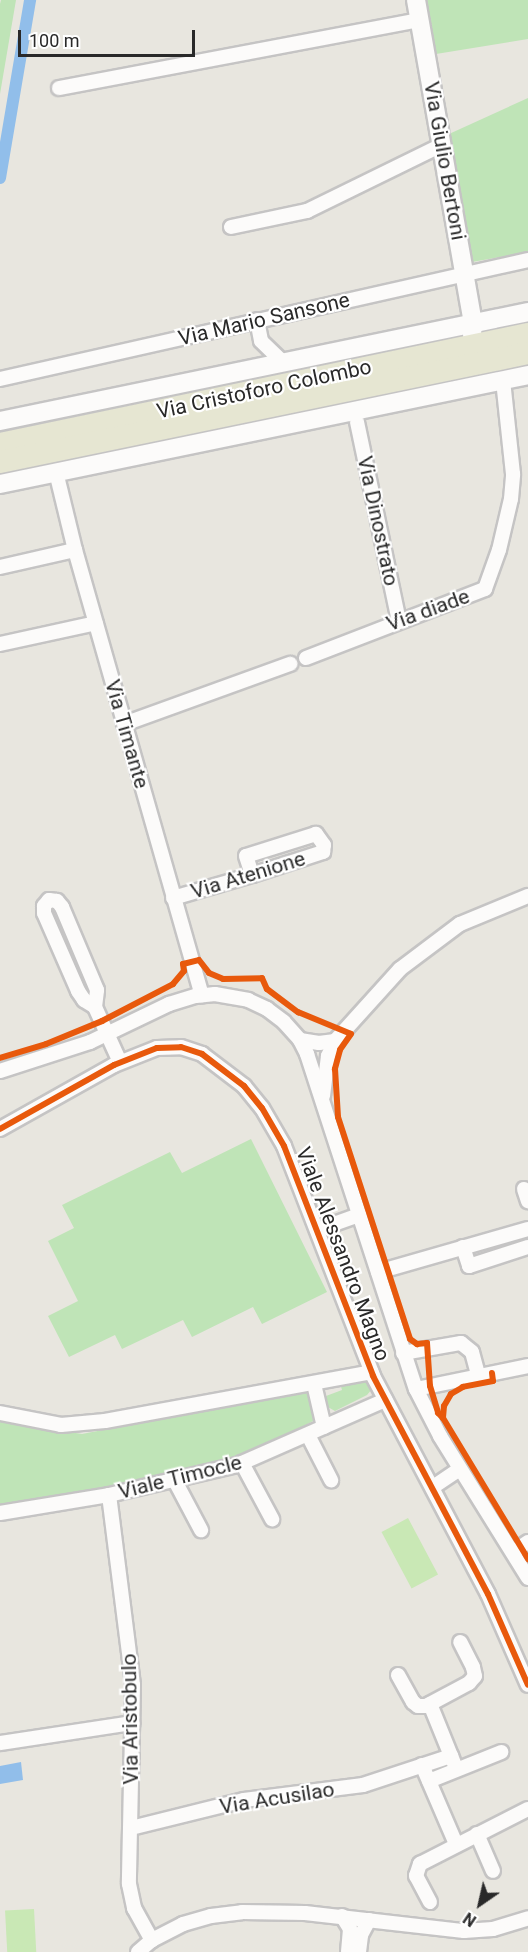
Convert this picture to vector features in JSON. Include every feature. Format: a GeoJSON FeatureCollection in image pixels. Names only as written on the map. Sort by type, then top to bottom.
{"type":"FeatureCollection","features":[{"type":"Feature","properties":{"kind":"main road","name":"Via Cristoforo Colombo"},"geometry":{"type":"LineString","coordinates":[[0,462],[475,354],[528,334]]}},
{"type":"Feature","properties":{"kind":"main road","name":"Via Cristoforo Colombo"},"geometry":{"type":"LineString","coordinates":[[0,444],[475,354],[528,353]]}},
{"type":"Feature","properties":{"kind":"street","name":"Via Giulio Bertoni"},"geometry":{"type":"LineString","coordinates":[[416,0],[464,273],[475,354]]}},
{"type":"Feature","properties":{"kind":"street"},"geometry":{"type":"LineString","coordinates":[[59,88],[420,20]]}},
{"type":"Feature","properties":{"kind":"street"},"geometry":{"type":"LineString","coordinates":[[231,227],[307,211],[442,145]]}},
{"type":"Feature","properties":{"kind":"street","name":"Via Mario Sansone"},"geometry":{"type":"LineString","coordinates":[[0,379],[528,260]]}},
{"type":"Feature","properties":{"kind":"street","name":"Via Cristoforo Colombo"},"geometry":{"type":"LineString","coordinates":[[0,421],[528,312]]}},
{"type":"Feature","properties":{"kind":"street"},"geometry":{"type":"LineString","coordinates":[[257,320],[261,341],[283,362]]}},
{"type":"Feature","properties":{"kind":"street"},"geometry":{"type":"LineString","coordinates":[[475,354],[497,381]]}},
{"type":"Feature","properties":{"kind":"street","name":"Via Cristoforo Colombo"},"geometry":{"type":"LineString","coordinates":[[0,484],[528,375]]}},
{"type":"Feature","properties":{"kind":"street","name":"Via diade"},"geometry":{"type":"LineString","coordinates":[[306,658],[485,589],[506,523],[513,474],[497,381]]}},
{"type":"Feature","properties":{"kind":"street","name":"Via Dinostrato"},"geometry":{"type":"LineString","coordinates":[[357,422],[399,621]]}},
{"type":"Feature","properties":{"kind":"street","name":"Via Timante"},"geometry":{"type":"LineString","coordinates":[[56,472],[75,550],[202,995]]}},
{"type":"Feature","properties":{"kind":"street"},"geometry":{"type":"LineString","coordinates":[[0,567],[75,550]]}},
{"type":"Feature","properties":{"kind":"street"},"geometry":{"type":"LineString","coordinates":[[0,644],[96,623]]}},
{"type":"Feature","properties":{"kind":"street"},"geometry":{"type":"LineString","coordinates":[[124,724],[290,664]]}},
{"type":"Feature","properties":{"kind":"street","name":"Via Atenione"},"geometry":{"type":"LineString","coordinates":[[173,898],[252,875],[323,852],[324,845],[316,834],[246,856],[252,875]]}},
{"type":"Feature","properties":{"kind":"street"},"geometry":{"type":"LineString","coordinates":[[323,1101],[328,1056],[335,1041],[400,969],[460,924],[528,896]]}},
{"type":"Feature","properties":{"kind":"street"},"geometry":{"type":"LineString","coordinates":[[95,1007],[97,990],[67,918],[60,903],[49,900],[44,906],[44,913],[74,981],[84,1000],[95,1007],[120,1062]]}},
{"type":"Feature","properties":{"kind":"street","name":"Viale Alessandro Magno"},"geometry":{"type":"LineString","coordinates":[[0,1071],[81,1046],[169,1004],[202,995],[228,996],[257,1004],[284,1022],[300,1040],[323,1101],[416,1389],[460,1469],[528,1578]]}},
{"type":"Feature","properties":{"kind":"street"},"geometry":{"type":"LineString","coordinates":[[300,1040],[319,1043],[335,1041]]}},
{"type":"Feature","properties":{"kind":"street","name":"Viale Alessandro Magno"},"geometry":{"type":"LineString","coordinates":[[0,1129],[120,1062],[150,1050],[181,1047],[202,1054],[233,1075],[259,1104],[278,1134],[372,1372],[488,1594],[528,1685]]}},
{"type":"Feature","properties":{"kind":"street"},"geometry":{"type":"LineString","coordinates":[[317,1230],[359,1215]]}},
{"type":"Feature","properties":{"kind":"street"},"geometry":{"type":"LineString","coordinates":[[378,1272],[528,1229]]}},
{"type":"Feature","properties":{"kind":"street"},"geometry":{"type":"LineString","coordinates":[[463,1247],[469,1266],[528,1247]]}},
{"type":"Feature","properties":{"kind":"street"},"geometry":{"type":"LineString","coordinates":[[403,1353],[461,1343],[472,1352],[478,1376]]}},
{"type":"Feature","properties":{"kind":"street"},"geometry":{"type":"LineString","coordinates":[[416,1389],[528,1366]]}},
{"type":"Feature","properties":{"kind":"street"},"geometry":{"type":"LineString","coordinates":[[0,1413],[61,1425],[105,1421],[372,1372]]}},
{"type":"Feature","properties":{"kind":"street"},"geometry":{"type":"LineString","coordinates":[[314,1384],[324,1427]]}},
{"type":"Feature","properties":{"kind":"street","name":"Viale Timocle"},"geometry":{"type":"LineString","coordinates":[[0,1513],[109,1495],[242,1463],[385,1400]]}},
{"type":"Feature","properties":{"kind":"street"},"geometry":{"type":"LineString","coordinates":[[308,1435],[331,1480]]}},
{"type":"Feature","properties":{"kind":"street"},"geometry":{"type":"LineString","coordinates":[[242,1463],[272,1519]]}},
{"type":"Feature","properties":{"kind":"street"},"geometry":{"type":"LineString","coordinates":[[433,1487],[460,1469]]}},
{"type":"Feature","properties":{"kind":"street"},"geometry":{"type":"LineString","coordinates":[[174,1479],[201,1530]]}},
{"type":"Feature","properties":{"kind":"street","name":"Via Aristobulo"},"geometry":{"type":"LineString","coordinates":[[109,1495],[133,1685],[130,1891],[137,1915],[153,1940]]}},
{"type":"Feature","properties":{"kind":"street"},"geometry":{"type":"LineString","coordinates":[[513,1552],[528,1542]]}},
{"type":"Feature","properties":{"kind":"street"},"geometry":{"type":"LineString","coordinates":[[398,1675],[415,1704],[424,1707],[430,1704],[469,1683],[475,1676],[475,1670],[460,1642]]}},
{"type":"Feature","properties":{"kind":"street"},"geometry":{"type":"LineString","coordinates":[[430,1704],[456,1771]]}},
{"type":"Feature","properties":{"kind":"street"},"geometry":{"type":"LineString","coordinates":[[0,1743],[133,1723]]}},
{"type":"Feature","properties":{"kind":"street"},"geometry":{"type":"LineString","coordinates":[[429,1782],[501,1752]]}},
{"type":"Feature","properties":{"kind":"street","name":"Via Acusilao"},"geometry":{"type":"LineString","coordinates":[[131,1828],[244,1800],[363,1785],[451,1756]]}},
{"type":"Feature","properties":{"kind":"street"},"geometry":{"type":"LineString","coordinates":[[422,1765],[456,1844]]}},
{"type":"Feature","properties":{"kind":"street"},"geometry":{"type":"LineString","coordinates":[[430,1902],[417,1879],[416,1870],[423,1861],[528,1809]]}},
{"type":"Feature","properties":{"kind":"street"},"geometry":{"type":"LineString","coordinates":[[477,1834],[493,1871]]}},
{"type":"Feature","properties":{"kind":"street"},"geometry":{"type":"LineString","coordinates":[[138,1952],[153,1940],[183,1924],[220,1915],[285,1912],[472,1931],[509,1925],[528,1918]]}},
{"type":"Feature","properties":{"kind":"street"},"geometry":{"type":"LineString","coordinates":[[342,1917],[350,1929],[348,1952]]}},
{"type":"Feature","properties":{"kind":"street"},"geometry":{"type":"LineString","coordinates":[[358,1952],[361,1935],[369,1920]]}},
{"type":"Feature","properties":{"kind":"green space"},"geometry":{"type":"Polygon","coordinates":[[[1,0],[16,0],[0,94],[0,4],[1,0]]]}},
{"type":"Feature","properties":{"kind":"green space"},"geometry":{"type":"Polygon","coordinates":[[[427,0],[528,0],[528,39],[436,54],[427,0]]]}},
{"type":"Feature","properties":{"kind":"green space"},"geometry":{"type":"Polygon","coordinates":[[[528,98],[528,252],[472,262],[449,134],[528,98]]]}},
{"type":"Feature","properties":{"kind":"green space"},"geometry":{"type":"Polygon","coordinates":[[[251,1139],[327,1292],[262,1324],[253,1307],[192,1337],[183,1320],[122,1349],[115,1335],[69,1357],[48,1316],[78,1301],[48,1241],[74,1228],[62,1205],[170,1152],[182,1173],[251,1139]]]}},
{"type":"Feature","properties":{"kind":"green space"},"geometry":{"type":"Polygon","coordinates":[[[367,1378],[372,1389],[367,1395],[335,1411],[326,1406],[326,1396],[342,1390],[340,1383],[367,1378]]]}},
{"type":"Feature","properties":{"kind":"green space"},"geometry":{"type":"Polygon","coordinates":[[[304,1391],[311,1397],[315,1420],[257,1451],[229,1461],[0,1509],[0,1421],[82,1434],[304,1391]]]}},
{"type":"Feature","properties":{"kind":"green space"},"geometry":{"type":"Polygon","coordinates":[[[408,1518],[438,1575],[412,1589],[382,1532],[408,1518]]]}},
{"type":"Feature","properties":{"kind":"green space"},"geometry":{"type":"Polygon","coordinates":[[[34,1909],[36,1952],[7,1952],[5,1911],[34,1909]]]}},
{"type":"Feature","properties":{"kind":"water"},"geometry":{"type":"Polygon","coordinates":[[[21,1762],[23,1780],[0,1784],[0,1766],[21,1762]]]}},
{"type":"Feature","properties":{"kind":"waterway"},"geometry":{"type":"LineString","coordinates":[[0,178],[30,0]]}},
{"type":"Feature","properties":{"kind":"cycle path"},"geometry":{"type":"LineString","coordinates":[[0,1058],[46,1044],[102,1021],[173,984],[184,971],[183,964],[199,960],[209,973],[223,979],[262,978],[267,989],[298,1012],[351,1034],[340,1050],[335,1069],[338,1117],[410,1339],[417,1344],[427,1343],[430,1386],[438,1413],[443,1418]]}},
{"type":"Feature","properties":{"kind":"cycle path"},"geometry":{"type":"LineString","coordinates":[[0,1129],[114,1065],[157,1048],[181,1047],[202,1054],[244,1086],[262,1108],[284,1146],[373,1376],[488,1594],[528,1685]]}},
{"type":"Feature","properties":{"kind":"cycle path"},"geometry":{"type":"LineString","coordinates":[[492,1373],[493,1381],[463,1387],[451,1394],[444,1406],[443,1418],[528,1559]]}}]}
